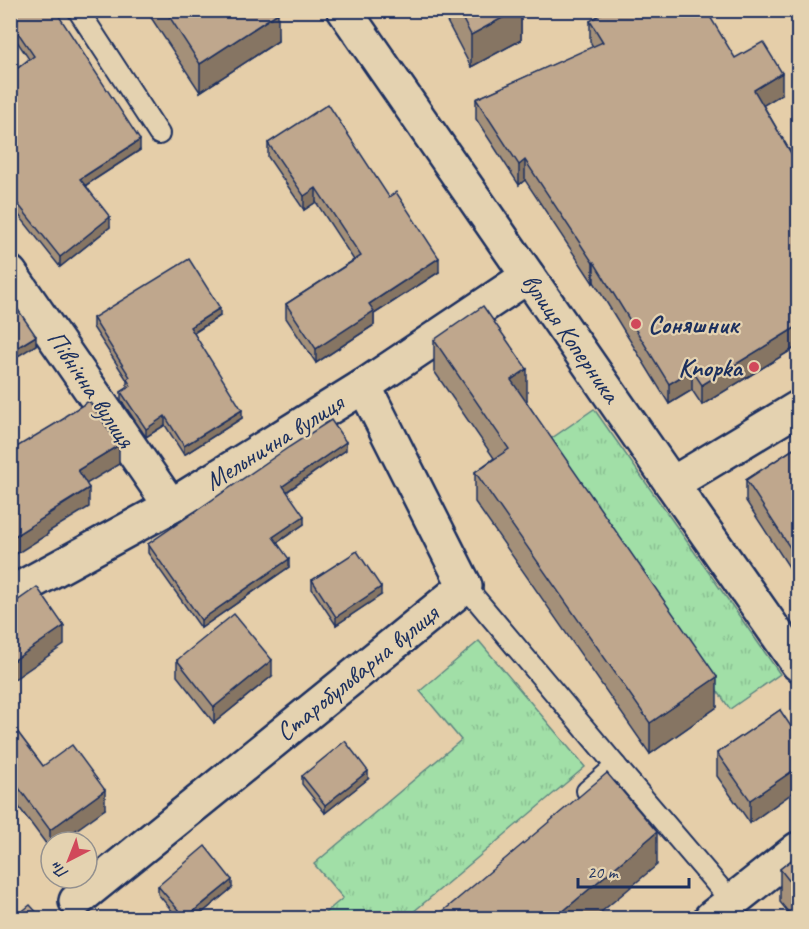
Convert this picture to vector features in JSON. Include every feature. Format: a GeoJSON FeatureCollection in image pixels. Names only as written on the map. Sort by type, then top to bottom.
{"type":"FeatureCollection","features":[{"type":"Feature","properties":{"kind":"street","name":"вулиця Коперника"},"geometry":{"type":"LineString","coordinates":[[344,10],[798,664]]}},
{"type":"Feature","properties":{"kind":"street","name":"Північна вулиця"},"geometry":{"type":"LineString","coordinates":[[10,273],[171,506]]}},
{"type":"Feature","properties":{"kind":"street","name":"Мельнична вулиця"},"geometry":{"type":"LineString","coordinates":[[10,594],[171,506],[364,386],[528,276]]}},
{"type":"Feature","properties":{"kind":"street","name":"Старобульварна вулиця"},"geometry":{"type":"LineString","coordinates":[[76,901],[465,586],[364,386]]}},
{"type":"Feature","properties":{"kind":"street"},"geometry":{"type":"LineString","coordinates":[[672,483],[798,408]]}},
{"type":"Feature","properties":{"kind":"street"},"geometry":{"type":"LineString","coordinates":[[721,910],[798,849]]}},
{"type":"Feature","properties":{"kind":"lane"},"geometry":{"type":"LineString","coordinates":[[78,10],[159,134]]}},
{"type":"Feature","properties":{"kind":"lane"},"geometry":{"type":"LineString","coordinates":[[465,586],[616,766],[721,910]]}},
{"type":"Feature","properties":{"kind":"lane"},"geometry":{"type":"LineString","coordinates":[[571,804],[616,766]]}},
{"type":"Feature","properties":{"kind":"green space"},"geometry":{"type":"Polygon","coordinates":[[[594,409],[780,674],[730,709],[545,443],[594,409]]]}},
{"type":"Feature","properties":{"kind":"green space"},"geometry":{"type":"Polygon","coordinates":[[[479,641],[585,767],[406,918],[319,918],[343,898],[314,864],[461,740],[420,691],[479,641]]]}},
{"type":"Feature","properties":{"kind":"building"},"geometry":{"type":"Polygon","coordinates":[[[10,10],[55,10],[140,140],[80,179],[110,217],[60,257],[10,194],[10,189],[13,187],[10,184],[10,74],[34,56],[10,21],[10,10]]]}},
{"type":"Feature","properties":{"kind":"building"},"geometry":{"type":"Polygon","coordinates":[[[165,10],[276,10],[278,13],[200,64],[165,10]]]}},
{"type":"Feature","properties":{"kind":"building"},"geometry":{"type":"Polygon","coordinates":[[[458,10],[517,10],[471,35],[458,10]]]}},
{"type":"Feature","properties":{"kind":"building"},"geometry":{"type":"Polygon","coordinates":[[[607,10],[706,10],[735,58],[763,42],[782,73],[754,90],[798,165],[798,326],[702,385],[692,370],[669,384],[594,262],[525,160],[519,165],[476,99],[603,42],[590,21],[607,10]]]}},
{"type":"Feature","properties":{"kind":"building"},"geometry":{"type":"Polygon","coordinates":[[[328,104],[389,197],[396,192],[439,258],[369,304],[374,311],[316,349],[286,304],[361,256],[316,188],[304,196],[268,143],[328,104]]]}},
{"type":"Feature","properties":{"kind":"building"},"geometry":{"type":"Polygon","coordinates":[[[189,259],[220,308],[190,327],[242,410],[184,446],[165,416],[146,429],[121,392],[131,386],[127,379],[130,377],[93,318],[189,259]]]}},
{"type":"Feature","properties":{"kind":"building"},"geometry":{"type":"Polygon","coordinates":[[[10,298],[36,336],[10,352],[10,298]]]}},
{"type":"Feature","properties":{"kind":"building"},"geometry":{"type":"Polygon","coordinates":[[[483,306],[527,369],[511,380],[717,677],[650,723],[475,472],[509,449],[434,340],[483,306]]]}},
{"type":"Feature","properties":{"kind":"building"},"geometry":{"type":"Polygon","coordinates":[[[89,401],[119,445],[78,470],[89,488],[10,539],[10,451],[89,401]]]}},
{"type":"Feature","properties":{"kind":"building"},"geometry":{"type":"Polygon","coordinates":[[[331,420],[346,442],[283,486],[304,516],[273,537],[289,559],[201,620],[148,544],[331,420]]]}},
{"type":"Feature","properties":{"kind":"building"},"geometry":{"type":"Polygon","coordinates":[[[798,446],[798,560],[746,480],[798,446]]]}},
{"type":"Feature","properties":{"kind":"building"},"geometry":{"type":"Polygon","coordinates":[[[357,551],[381,587],[336,617],[312,580],[357,551]]]}},
{"type":"Feature","properties":{"kind":"building"},"geometry":{"type":"Polygon","coordinates":[[[37,587],[64,626],[10,663],[10,606],[37,587]]]}},
{"type":"Feature","properties":{"kind":"building"},"geometry":{"type":"Polygon","coordinates":[[[234,614],[272,660],[214,707],[177,660],[234,614]]]}},
{"type":"Feature","properties":{"kind":"building"},"geometry":{"type":"Polygon","coordinates":[[[780,710],[798,737],[798,767],[750,800],[717,753],[780,710]]]}},
{"type":"Feature","properties":{"kind":"building"},"geometry":{"type":"Polygon","coordinates":[[[10,722],[43,766],[72,745],[105,790],[50,830],[10,776],[10,722]]]}},
{"type":"Feature","properties":{"kind":"building"},"geometry":{"type":"Polygon","coordinates":[[[345,741],[368,771],[325,805],[302,776],[345,741]]]}},
{"type":"Feature","properties":{"kind":"building"},"geometry":{"type":"Polygon","coordinates":[[[607,773],[657,832],[555,918],[435,918],[607,773]]]}},
{"type":"Feature","properties":{"kind":"building"},"geometry":{"type":"Polygon","coordinates":[[[205,846],[232,880],[185,918],[158,886],[205,846]]]}},
{"type":"Feature","properties":{"kind":"building"},"geometry":{"type":"Polygon","coordinates":[[[798,855],[798,892],[780,869],[798,855]]]}},
{"type":"Feature","properties":{"kind":"building"},"geometry":{"type":"Polygon","coordinates":[[[30,905],[42,918],[14,918],[30,905]]]}},
{"type":"Feature","properties":{"kind":"place","name":"Соняшник"},"geometry":{"type":"Point","coordinates":[636,324]}},
{"type":"Feature","properties":{"kind":"place","name":"Knopka"},"geometry":{"type":"Point","coordinates":[754,367]}}]}
